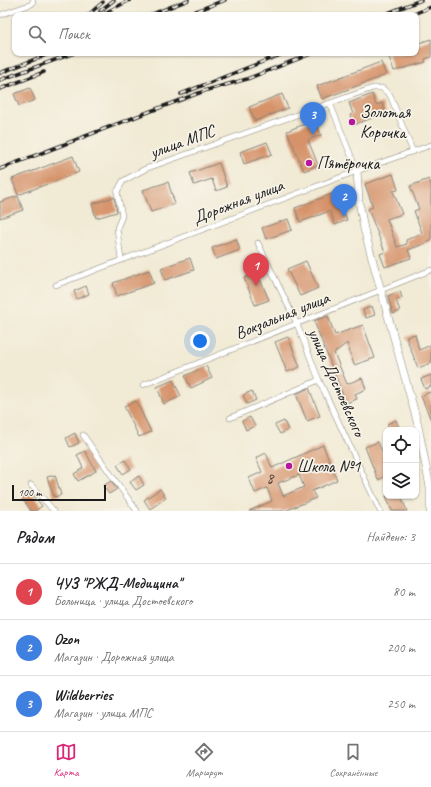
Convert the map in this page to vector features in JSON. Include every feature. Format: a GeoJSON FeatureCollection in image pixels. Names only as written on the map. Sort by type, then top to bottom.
{"type":"FeatureCollection","features":[{"type":"Feature","properties":{"kind":"main road"},"geometry":{"type":"LineString","coordinates":[[357,171],[359,201],[364,229],[417,421],[430,487],[430,511]]}},
{"type":"Feature","properties":{"kind":"street"},"geometry":{"type":"LineString","coordinates":[[0,15],[32,4],[33,0]]}},
{"type":"Feature","properties":{"kind":"street","name":"улица МПС"},"geometry":{"type":"LineString","coordinates":[[121,260],[117,228],[122,216],[117,192],[123,181],[146,169],[330,102],[373,88],[382,88],[390,95],[413,152]]}},
{"type":"Feature","properties":{"kind":"street"},"geometry":{"type":"LineString","coordinates":[[330,102],[357,171]]}},
{"type":"Feature","properties":{"kind":"street","name":"Дорожная улица"},"geometry":{"type":"LineString","coordinates":[[56,285],[357,171],[431,145]]}},
{"type":"Feature","properties":{"kind":"street","name":"улица Достоевского"},"geometry":{"type":"LineString","coordinates":[[258,243],[297,324],[319,380],[380,511]]}},
{"type":"Feature","properties":{"kind":"street","name":"Вокзальная улица"},"geometry":{"type":"LineString","coordinates":[[143,385],[431,270]]}},
{"type":"Feature","properties":{"kind":"street"},"geometry":{"type":"LineString","coordinates":[[230,418],[319,380]]}},
{"type":"Feature","properties":{"kind":"street"},"geometry":{"type":"LineString","coordinates":[[83,435],[137,511]]}},
{"type":"Feature","properties":{"kind":"street"},"geometry":{"type":"LineString","coordinates":[[31,485],[54,511]]}},
{"type":"Feature","properties":{"kind":"building"},"geometry":{"type":"Polygon","coordinates":[[[431,39],[431,57],[425,59],[426,62],[394,71],[389,56],[419,56],[419,43],[431,39]]]}},
{"type":"Feature","properties":{"kind":"building"},"geometry":{"type":"Polygon","coordinates":[[[381,62],[386,75],[322,99],[317,86],[381,62]]]}},
{"type":"Feature","properties":{"kind":"building"},"geometry":{"type":"Polygon","coordinates":[[[30,88],[35,100],[19,106],[14,94],[30,88]]]}},
{"type":"Feature","properties":{"kind":"building"},"geometry":{"type":"Polygon","coordinates":[[[282,94],[288,108],[255,121],[249,107],[282,94]]]}},
{"type":"Feature","properties":{"kind":"building"},"geometry":{"type":"Polygon","coordinates":[[[372,94],[376,105],[382,103],[386,113],[353,125],[350,115],[353,114],[349,103],[372,94]]]}},
{"type":"Feature","properties":{"kind":"building"},"geometry":{"type":"Polygon","coordinates":[[[315,120],[321,135],[308,140],[318,165],[304,171],[287,131],[315,120]]]}},
{"type":"Feature","properties":{"kind":"building"},"geometry":{"type":"Polygon","coordinates":[[[267,142],[272,154],[244,164],[240,152],[267,142]]]}},
{"type":"Feature","properties":{"kind":"building"},"geometry":{"type":"Polygon","coordinates":[[[73,156],[79,172],[18,195],[12,179],[73,156]]]}},
{"type":"Feature","properties":{"kind":"building"},"geometry":{"type":"Polygon","coordinates":[[[219,163],[227,187],[216,191],[212,179],[194,185],[190,173],[219,163]]]}},
{"type":"Feature","properties":{"kind":"building"},"geometry":{"type":"Polygon","coordinates":[[[393,174],[398,190],[393,191],[402,214],[387,219],[397,247],[407,244],[406,240],[422,233],[414,211],[419,209],[410,186],[429,179],[431,185],[431,241],[408,250],[411,258],[385,267],[380,254],[385,252],[368,209],[373,207],[365,184],[393,174]]]}},
{"type":"Feature","properties":{"kind":"building"},"geometry":{"type":"Polygon","coordinates":[[[168,182],[175,204],[151,212],[143,190],[168,182]]]}},
{"type":"Feature","properties":{"kind":"building"},"geometry":{"type":"Polygon","coordinates":[[[337,192],[347,220],[335,225],[330,211],[300,222],[295,208],[337,192]]]}},
{"type":"Feature","properties":{"kind":"building"},"geometry":{"type":"Polygon","coordinates":[[[18,196],[23,210],[0,218],[0,202],[18,196]]]}},
{"type":"Feature","properties":{"kind":"building"},"geometry":{"type":"Polygon","coordinates":[[[114,197],[117,212],[96,218],[92,204],[114,197]]]}},
{"type":"Feature","properties":{"kind":"building"},"geometry":{"type":"Polygon","coordinates":[[[288,219],[292,230],[266,239],[262,228],[288,219]]]}},
{"type":"Feature","properties":{"kind":"building"},"geometry":{"type":"Polygon","coordinates":[[[236,239],[240,250],[216,259],[212,248],[236,239]]]}},
{"type":"Feature","properties":{"kind":"building"},"geometry":{"type":"Polygon","coordinates":[[[190,258],[194,270],[165,280],[161,268],[190,258]]]}},
{"type":"Feature","properties":{"kind":"building"},"geometry":{"type":"Polygon","coordinates":[[[306,261],[318,288],[300,296],[287,269],[306,261]]]}},
{"type":"Feature","properties":{"kind":"building"},"geometry":{"type":"Polygon","coordinates":[[[149,270],[154,283],[117,296],[113,283],[149,270]]]}},
{"type":"Feature","properties":{"kind":"building"},"geometry":{"type":"Polygon","coordinates":[[[257,272],[269,300],[255,305],[244,278],[257,272]]]}},
{"type":"Feature","properties":{"kind":"building"},"geometry":{"type":"Polygon","coordinates":[[[86,286],[89,294],[77,299],[74,291],[86,286]]]}},
{"type":"Feature","properties":{"kind":"building"},"geometry":{"type":"Polygon","coordinates":[[[400,291],[402,298],[396,300],[400,311],[393,314],[388,296],[400,291]]]}},
{"type":"Feature","properties":{"kind":"building"},"geometry":{"type":"Polygon","coordinates":[[[372,306],[375,315],[366,318],[363,310],[372,306]]]}},
{"type":"Feature","properties":{"kind":"building"},"geometry":{"type":"Polygon","coordinates":[[[328,316],[335,335],[363,325],[375,358],[354,365],[347,343],[334,353],[347,384],[362,378],[366,389],[355,394],[357,399],[346,403],[314,321],[328,316]]]}},
{"type":"Feature","properties":{"kind":"building"},"geometry":{"type":"Polygon","coordinates":[[[415,334],[419,350],[431,345],[431,363],[418,368],[406,337],[415,334]]]}},
{"type":"Feature","properties":{"kind":"building"},"geometry":{"type":"Polygon","coordinates":[[[288,337],[300,367],[287,372],[275,342],[288,337]]]}},
{"type":"Feature","properties":{"kind":"building"},"geometry":{"type":"Polygon","coordinates":[[[206,366],[212,378],[191,388],[185,376],[206,366]]]}},
{"type":"Feature","properties":{"kind":"building"},"geometry":{"type":"Polygon","coordinates":[[[431,375],[431,386],[425,389],[421,379],[431,375]]]}},
{"type":"Feature","properties":{"kind":"building"},"geometry":{"type":"Polygon","coordinates":[[[173,380],[181,396],[164,404],[157,387],[173,380]]]}},
{"type":"Feature","properties":{"kind":"building"},"geometry":{"type":"Polygon","coordinates":[[[309,388],[320,416],[307,421],[296,394],[309,388]]]}},
{"type":"Feature","properties":{"kind":"building"},"geometry":{"type":"Polygon","coordinates":[[[252,391],[256,400],[247,404],[243,395],[252,391]]]}},
{"type":"Feature","properties":{"kind":"building"},"geometry":{"type":"Polygon","coordinates":[[[430,392],[431,395],[431,420],[421,396],[430,392]]]}},
{"type":"Feature","properties":{"kind":"building"},"geometry":{"type":"Polygon","coordinates":[[[136,401],[151,432],[139,437],[124,406],[136,401]]]}},
{"type":"Feature","properties":{"kind":"building"},"geometry":{"type":"Polygon","coordinates":[[[250,417],[255,426],[246,430],[242,421],[250,417]]]}},
{"type":"Feature","properties":{"kind":"building"},"geometry":{"type":"Polygon","coordinates":[[[396,420],[399,427],[388,427],[387,424],[396,420]]]}},
{"type":"Feature","properties":{"kind":"building"},"geometry":{"type":"Polygon","coordinates":[[[284,421],[288,430],[280,434],[275,425],[284,421]]]}},
{"type":"Feature","properties":{"kind":"building"},"geometry":{"type":"Polygon","coordinates":[[[75,433],[79,443],[70,447],[66,438],[75,433]]]}},
{"type":"Feature","properties":{"kind":"building"},"geometry":{"type":"Polygon","coordinates":[[[378,442],[383,454],[383,478],[378,480],[365,447],[378,442]]]}},
{"type":"Feature","properties":{"kind":"building"},"geometry":{"type":"Polygon","coordinates":[[[323,445],[337,480],[312,491],[316,498],[285,511],[249,511],[272,501],[267,488],[255,493],[249,478],[262,472],[256,458],[266,453],[272,468],[323,445]],[[299,475],[278,483],[283,496],[304,487],[299,475]]]}},
{"type":"Feature","properties":{"kind":"building"},"geometry":{"type":"Polygon","coordinates":[[[85,451],[96,471],[78,481],[74,474],[83,468],[77,455],[85,451]]]}},
{"type":"Feature","properties":{"kind":"building"},"geometry":{"type":"Polygon","coordinates":[[[125,460],[131,469],[123,474],[117,465],[125,460]]]}},
{"type":"Feature","properties":{"kind":"building"},"geometry":{"type":"Polygon","coordinates":[[[55,475],[61,495],[54,497],[47,477],[55,475]]]}},
{"type":"Feature","properties":{"kind":"building"},"geometry":{"type":"Polygon","coordinates":[[[139,476],[144,485],[136,490],[130,482],[139,476]]]}},
{"type":"Feature","properties":{"kind":"building"},"geometry":{"type":"Polygon","coordinates":[[[111,481],[117,489],[109,494],[103,486],[111,481]]]}},
{"type":"Feature","properties":{"kind":"building"},"geometry":{"type":"Polygon","coordinates":[[[160,489],[166,498],[150,509],[144,500],[160,489]]]}},
{"type":"Feature","properties":{"kind":"building"},"geometry":{"type":"Polygon","coordinates":[[[31,492],[42,506],[35,511],[31,511],[22,498],[31,492]]]}},
{"type":"Feature","properties":{"kind":"building"},"geometry":{"type":"Polygon","coordinates":[[[387,499],[402,499],[407,511],[392,511],[387,499]]]}},
{"type":"Feature","properties":{"kind":"railway"},"geometry":{"type":"LineString","coordinates":[[100,11],[114,0]]}},
{"type":"Feature","properties":{"kind":"railway"},"geometry":{"type":"LineString","coordinates":[[107,12],[130,0]]}},
{"type":"Feature","properties":{"kind":"railway"},"geometry":{"type":"LineString","coordinates":[[158,12],[188,0]]}},
{"type":"Feature","properties":{"kind":"railway"},"geometry":{"type":"LineString","coordinates":[[194,12],[225,0]]}},
{"type":"Feature","properties":{"kind":"railway"},"geometry":{"type":"LineString","coordinates":[[391,12],[421,0]]}},
{"type":"Feature","properties":{"kind":"railway"},"geometry":{"type":"LineString","coordinates":[[91,12],[103,2]]}},
{"type":"Feature","properties":{"kind":"railway"},"geometry":{"type":"LineString","coordinates":[[418,12],[431,7]]}},
{"type":"Feature","properties":{"kind":"railway"},"geometry":{"type":"LineString","coordinates":[[0,73],[43,56]]}},
{"type":"Feature","properties":{"kind":"railway"},"geometry":{"type":"LineString","coordinates":[[0,80],[66,56]]}},
{"type":"Feature","properties":{"kind":"railway"},"geometry":{"type":"LineString","coordinates":[[181,94],[277,56]]}},
{"type":"Feature","properties":{"kind":"railway"},"geometry":{"type":"LineString","coordinates":[[0,169],[207,90],[247,79],[305,56]]}},
{"type":"Feature","properties":{"kind":"railway"},"geometry":{"type":"LineString","coordinates":[[0,89],[44,72]]}},
{"type":"Feature","properties":{"kind":"place","name":"Золотая Корочка"},"geometry":{"type":"Point","coordinates":[352,122]}},
{"type":"Feature","properties":{"kind":"place","name":"Wildberries"},"geometry":{"type":"Point","coordinates":[313,135]}},
{"type":"Feature","properties":{"kind":"place","name":"Пятёрочка"},"geometry":{"type":"Point","coordinates":[309,163]}},
{"type":"Feature","properties":{"kind":"place","name":"Ozon"},"geometry":{"type":"Point","coordinates":[344,217]}},
{"type":"Feature","properties":{"kind":"place","name":"ЧУЗ \"РЖД-Медицина\""},"geometry":{"type":"Point","coordinates":[256,286]}},
{"type":"Feature","properties":{"kind":"place","name":"Школа №1"},"geometry":{"type":"Point","coordinates":[289,466]}}]}
